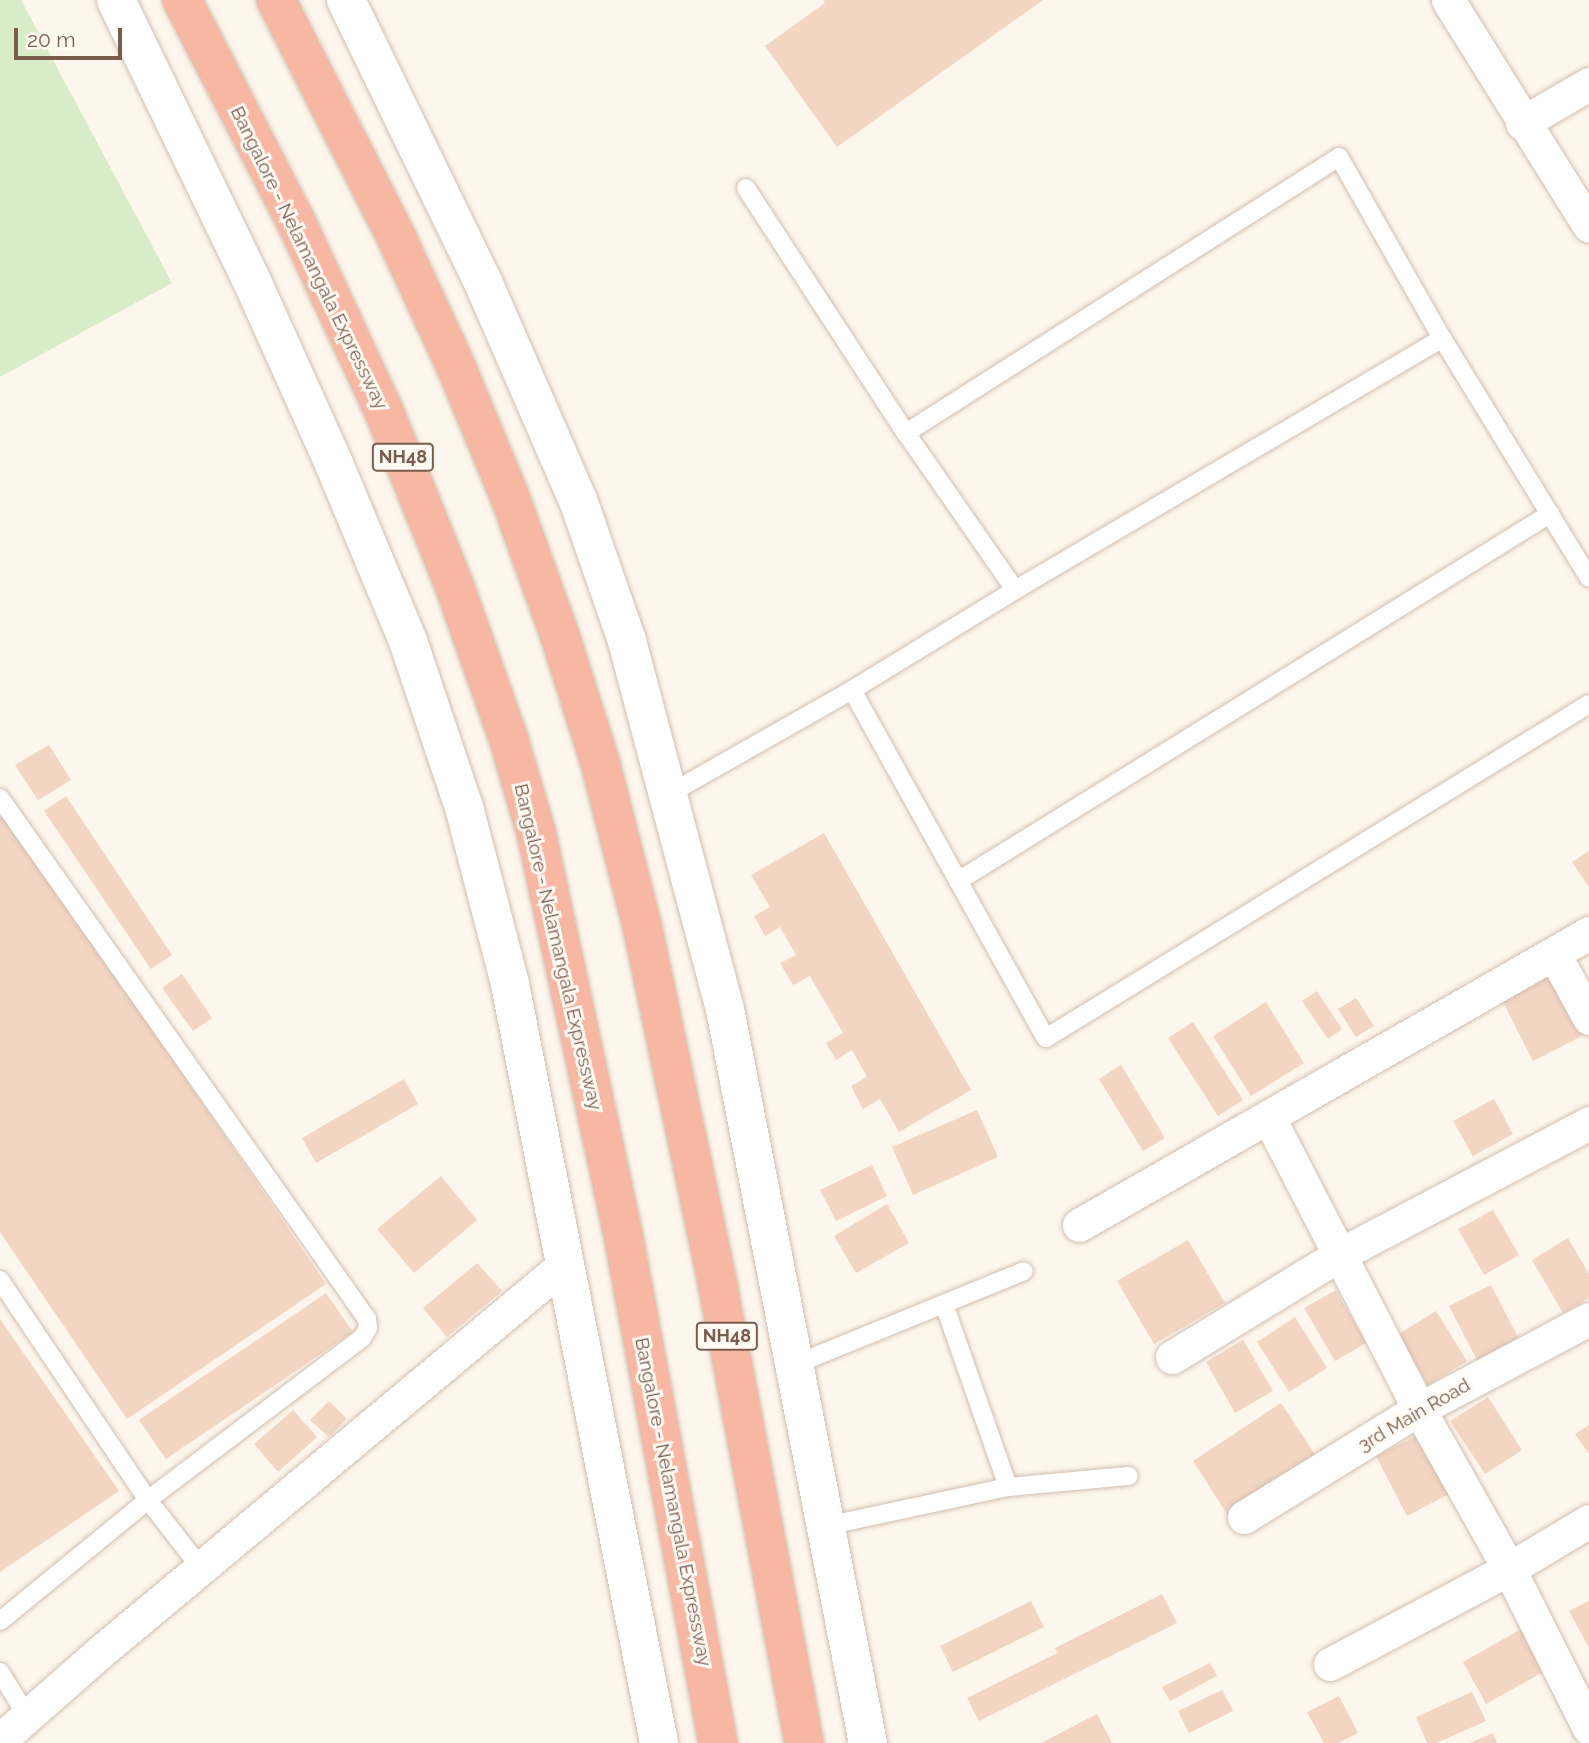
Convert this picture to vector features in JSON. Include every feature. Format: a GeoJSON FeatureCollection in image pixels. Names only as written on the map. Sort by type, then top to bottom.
{"type":"FeatureCollection","features":[{"type":"Feature","properties":{"kind":"highway","name":"Bangalore - Nelamangala Expressway"},"geometry":{"type":"LineString","coordinates":[[182,0],[297,224],[372,384],[448,569],[508,737],[536,832],[625,1245],[718,1743]]}},
{"type":"Feature","properties":{"kind":"highway","name":"NH48"},"geometry":{"type":"LineString","coordinates":[[276,0],[397,239],[457,369],[511,500],[560,636],[600,762],[643,930],[718,1287],[804,1743]]}},
{"type":"Feature","properties":{"kind":"street"},"geometry":{"type":"LineString","coordinates":[[116,0],[257,291],[408,641],[464,807],[510,984],[659,1743]]}},
{"type":"Feature","properties":{"kind":"street"},"geometry":{"type":"LineString","coordinates":[[346,0],[483,282],[578,500],[627,640],[725,1009],[868,1743]]}},
{"type":"Feature","properties":{"kind":"street"},"geometry":{"type":"LineString","coordinates":[[1448,0],[1522,123],[1589,226]]}},
{"type":"Feature","properties":{"kind":"street"},"geometry":{"type":"LineString","coordinates":[[1522,123],[1589,84]]}},
{"type":"Feature","properties":{"kind":"street"},"geometry":{"type":"LineString","coordinates":[[1079,1225],[1589,933]]}},
{"type":"Feature","properties":{"kind":"street"},"geometry":{"type":"LineString","coordinates":[[1554,954],[1589,1018]]}},
{"type":"Feature","properties":{"kind":"street"},"geometry":{"type":"LineString","coordinates":[[1269,1118],[1419,1409],[1509,1569],[1589,1728]]}},
{"type":"Feature","properties":{"kind":"street"},"geometry":{"type":"LineString","coordinates":[[1172,1357],[1339,1255],[1589,1123]]}},
{"type":"Feature","properties":{"kind":"street"},"geometry":{"type":"LineString","coordinates":[[0,1740],[565,1264]]}},
{"type":"Feature","properties":{"kind":"street","name":"3rd Main Road"},"geometry":{"type":"LineString","coordinates":[[1244,1517],[1419,1409],[1589,1319]]}},
{"type":"Feature","properties":{"kind":"street"},"geometry":{"type":"LineString","coordinates":[[1330,1664],[1509,1569],[1589,1521]]}},
{"type":"Feature","properties":{"kind":"lane"},"geometry":{"type":"LineString","coordinates":[[906,433],[1339,157],[1442,338],[1589,578]]}},
{"type":"Feature","properties":{"kind":"lane"},"geometry":{"type":"LineString","coordinates":[[746,188],[906,433],[1014,590]]}},
{"type":"Feature","properties":{"kind":"lane"},"geometry":{"type":"LineString","coordinates":[[669,794],[852,690],[1014,590],[1442,338]]}},
{"type":"Feature","properties":{"kind":"lane"},"geometry":{"type":"LineString","coordinates":[[958,881],[1550,514]]}},
{"type":"Feature","properties":{"kind":"lane"},"geometry":{"type":"LineString","coordinates":[[852,690],[1046,1038],[1589,704]]}},
{"type":"Feature","properties":{"kind":"lane"},"geometry":{"type":"LineString","coordinates":[[0,798],[367,1319],[368,1328],[362,1338],[148,1500],[0,1622]]}},
{"type":"Feature","properties":{"kind":"lane"},"geometry":{"type":"LineString","coordinates":[[794,1365],[1024,1271]]}},
{"type":"Feature","properties":{"kind":"lane"},"geometry":{"type":"LineString","coordinates":[[0,1280],[148,1500],[201,1568]]}},
{"type":"Feature","properties":{"kind":"lane"},"geometry":{"type":"LineString","coordinates":[[944,1304],[1008,1487]]}},
{"type":"Feature","properties":{"kind":"lane"},"geometry":{"type":"LineString","coordinates":[[826,1526],[1008,1487],[1129,1476]]}},
{"type":"Feature","properties":{"kind":"lane"},"geometry":{"type":"LineString","coordinates":[[0,1672],[27,1716]]}},
{"type":"Feature","properties":{"kind":"green space"},"geometry":{"type":"Polygon","coordinates":[[[0,0],[21,0],[172,283],[0,377],[0,0]]]}},
{"type":"Feature","properties":{"kind":"building"},"geometry":{"type":"Polygon","coordinates":[[[823,0],[1043,0],[837,147],[765,46],[825,3],[823,0]]]}},
{"type":"Feature","properties":{"kind":"building"},"geometry":{"type":"Polygon","coordinates":[[[49,745],[71,780],[38,800],[15,765],[49,745]]]}},
{"type":"Feature","properties":{"kind":"building"},"geometry":{"type":"Polygon","coordinates":[[[66,796],[172,955],[151,969],[44,811],[66,796]]]}},
{"type":"Feature","properties":{"kind":"building"},"geometry":{"type":"Polygon","coordinates":[[[5,814],[326,1284],[127,1419],[0,1232],[0,818],[5,814]]]}},
{"type":"Feature","properties":{"kind":"building"},"geometry":{"type":"Polygon","coordinates":[[[824,833],[971,1090],[899,1132],[880,1099],[863,1109],[851,1086],[867,1077],[852,1050],[836,1060],[826,1043],[843,1033],[810,976],[793,985],[780,963],[796,955],[780,927],[765,936],[754,916],[770,907],[751,875],[824,833]]]}},
{"type":"Feature","properties":{"kind":"building"},"geometry":{"type":"Polygon","coordinates":[[[1589,851],[1589,887],[1572,862],[1589,851]]]}},
{"type":"Feature","properties":{"kind":"building"},"geometry":{"type":"Polygon","coordinates":[[[1549,968],[1584,1035],[1533,1061],[1499,994],[1549,968]]]}},
{"type":"Feature","properties":{"kind":"building"},"geometry":{"type":"Polygon","coordinates":[[[182,974],[212,1018],[193,1031],[162,988],[182,974]]]}},
{"type":"Feature","properties":{"kind":"building"},"geometry":{"type":"Polygon","coordinates":[[[1317,991],[1342,1029],[1328,1039],[1302,1001],[1317,991]]]}},
{"type":"Feature","properties":{"kind":"building"},"geometry":{"type":"Polygon","coordinates":[[[1356,998],[1374,1026],[1356,1037],[1338,1009],[1356,998]]]}},
{"type":"Feature","properties":{"kind":"building"},"geometry":{"type":"Polygon","coordinates":[[[1266,1002],[1304,1063],[1251,1096],[1213,1036],[1266,1002]]]}},
{"type":"Feature","properties":{"kind":"building"},"geometry":{"type":"Polygon","coordinates":[[[1193,1022],[1243,1100],[1218,1116],[1168,1038],[1193,1022]]]}},
{"type":"Feature","properties":{"kind":"building"},"geometry":{"type":"Polygon","coordinates":[[[1121,1065],[1165,1138],[1143,1151],[1099,1079],[1121,1065]]]}},
{"type":"Feature","properties":{"kind":"building"},"geometry":{"type":"Polygon","coordinates":[[[404,1079],[418,1104],[316,1163],[302,1138],[404,1079]]]}},
{"type":"Feature","properties":{"kind":"building"},"geometry":{"type":"Polygon","coordinates":[[[1494,1099],[1513,1134],[1473,1156],[1453,1121],[1494,1099]]]}},
{"type":"Feature","properties":{"kind":"building"},"geometry":{"type":"Polygon","coordinates":[[[977,1110],[998,1157],[913,1195],[892,1147],[977,1110]]]}},
{"type":"Feature","properties":{"kind":"building"},"geometry":{"type":"Polygon","coordinates":[[[872,1165],[887,1196],[836,1221],[820,1190],[872,1165]]]}},
{"type":"Feature","properties":{"kind":"building"},"geometry":{"type":"Polygon","coordinates":[[[441,1176],[477,1220],[414,1273],[377,1229],[441,1176]]]}},
{"type":"Feature","properties":{"kind":"building"},"geometry":{"type":"Polygon","coordinates":[[[887,1204],[909,1243],[856,1273],[834,1236],[887,1204]]]}},
{"type":"Feature","properties":{"kind":"building"},"geometry":{"type":"Polygon","coordinates":[[[1493,1210],[1519,1255],[1484,1275],[1458,1229],[1493,1210]]]}},
{"type":"Feature","properties":{"kind":"building"},"geometry":{"type":"Polygon","coordinates":[[[1568,1238],[1589,1274],[1589,1298],[1563,1313],[1532,1260],[1568,1238]]]}},
{"type":"Feature","properties":{"kind":"building"},"geometry":{"type":"Polygon","coordinates":[[[1188,1240],[1225,1303],[1154,1344],[1117,1281],[1188,1240]]]}},
{"type":"Feature","properties":{"kind":"building"},"geometry":{"type":"Polygon","coordinates":[[[477,1263],[502,1291],[447,1337],[423,1308],[477,1263]]]}},
{"type":"Feature","properties":{"kind":"building"},"geometry":{"type":"Polygon","coordinates":[[[1491,1285],[1522,1345],[1480,1366],[1449,1306],[1491,1285]]]}},
{"type":"Feature","properties":{"kind":"building"},"geometry":{"type":"Polygon","coordinates":[[[1336,1290],[1366,1343],[1335,1361],[1304,1308],[1336,1290]]]}},
{"type":"Feature","properties":{"kind":"building"},"geometry":{"type":"Polygon","coordinates":[[[326,1293],[353,1332],[166,1459],[139,1420],[326,1293]]]}},
{"type":"Feature","properties":{"kind":"building"},"geometry":{"type":"Polygon","coordinates":[[[1436,1311],[1467,1361],[1428,1385],[1397,1335],[1436,1311]]]}},
{"type":"Feature","properties":{"kind":"building"},"geometry":{"type":"Polygon","coordinates":[[[1295,1317],[1327,1368],[1289,1392],[1257,1342],[1295,1317]]]}},
{"type":"Feature","properties":{"kind":"building"},"geometry":{"type":"Polygon","coordinates":[[[0,1319],[119,1491],[0,1572],[0,1319]]]}},
{"type":"Feature","properties":{"kind":"building"},"geometry":{"type":"Polygon","coordinates":[[[1243,1340],[1273,1391],[1235,1413],[1206,1362],[1243,1340]]]}},
{"type":"Feature","properties":{"kind":"building"},"geometry":{"type":"Polygon","coordinates":[[[1488,1397],[1522,1450],[1485,1474],[1450,1421],[1488,1397]]]}},
{"type":"Feature","properties":{"kind":"building"},"geometry":{"type":"Polygon","coordinates":[[[329,1401],[347,1419],[329,1437],[310,1420],[329,1401]]]}},
{"type":"Feature","properties":{"kind":"building"},"geometry":{"type":"Polygon","coordinates":[[[1281,1403],[1316,1456],[1227,1514],[1193,1461],[1281,1403]]]}},
{"type":"Feature","properties":{"kind":"building"},"geometry":{"type":"Polygon","coordinates":[[[293,1410],[317,1437],[278,1472],[254,1444],[293,1410]]]}},
{"type":"Feature","properties":{"kind":"building"},"geometry":{"type":"Polygon","coordinates":[[[1589,1425],[1589,1454],[1575,1434],[1589,1425]]]}},
{"type":"Feature","properties":{"kind":"building"},"geometry":{"type":"Polygon","coordinates":[[[1420,1434],[1451,1493],[1407,1516],[1376,1456],[1420,1434]]]}},
{"type":"Feature","properties":{"kind":"building"},"geometry":{"type":"Polygon","coordinates":[[[1162,1594],[1177,1623],[979,1721],[967,1698],[1057,1653],[1055,1648],[1162,1594]]]}},
{"type":"Feature","properties":{"kind":"building"},"geometry":{"type":"Polygon","coordinates":[[[1031,1601],[1044,1627],[953,1672],[940,1646],[1031,1601]]]}},
{"type":"Feature","properties":{"kind":"building"},"geometry":{"type":"Polygon","coordinates":[[[1589,1601],[1589,1648],[1569,1611],[1589,1601]]]}},
{"type":"Feature","properties":{"kind":"building"},"geometry":{"type":"Polygon","coordinates":[[[1528,1625],[1552,1667],[1486,1704],[1463,1662],[1528,1625]]]}},
{"type":"Feature","properties":{"kind":"building"},"geometry":{"type":"Polygon","coordinates":[[[1210,1663],[1217,1676],[1170,1701],[1162,1687],[1210,1663]]]}},
{"type":"Feature","properties":{"kind":"building"},"geometry":{"type":"Polygon","coordinates":[[[1222,1690],[1233,1711],[1189,1733],[1178,1711],[1222,1690]]]}},
{"type":"Feature","properties":{"kind":"building"},"geometry":{"type":"Polygon","coordinates":[[[1472,1692],[1486,1721],[1436,1743],[1427,1743],[1416,1717],[1472,1692]]]}},
{"type":"Feature","properties":{"kind":"building"},"geometry":{"type":"Polygon","coordinates":[[[1339,1696],[1358,1733],[1338,1743],[1324,1743],[1307,1712],[1339,1696]]]}},
{"type":"Feature","properties":{"kind":"building"},"geometry":{"type":"Polygon","coordinates":[[[1097,1714],[1112,1743],[1041,1743],[1097,1714]]]}},
{"type":"Feature","properties":{"kind":"building"},"geometry":{"type":"Polygon","coordinates":[[[1493,1733],[1497,1743],[1470,1743],[1493,1733]]]}}]}
